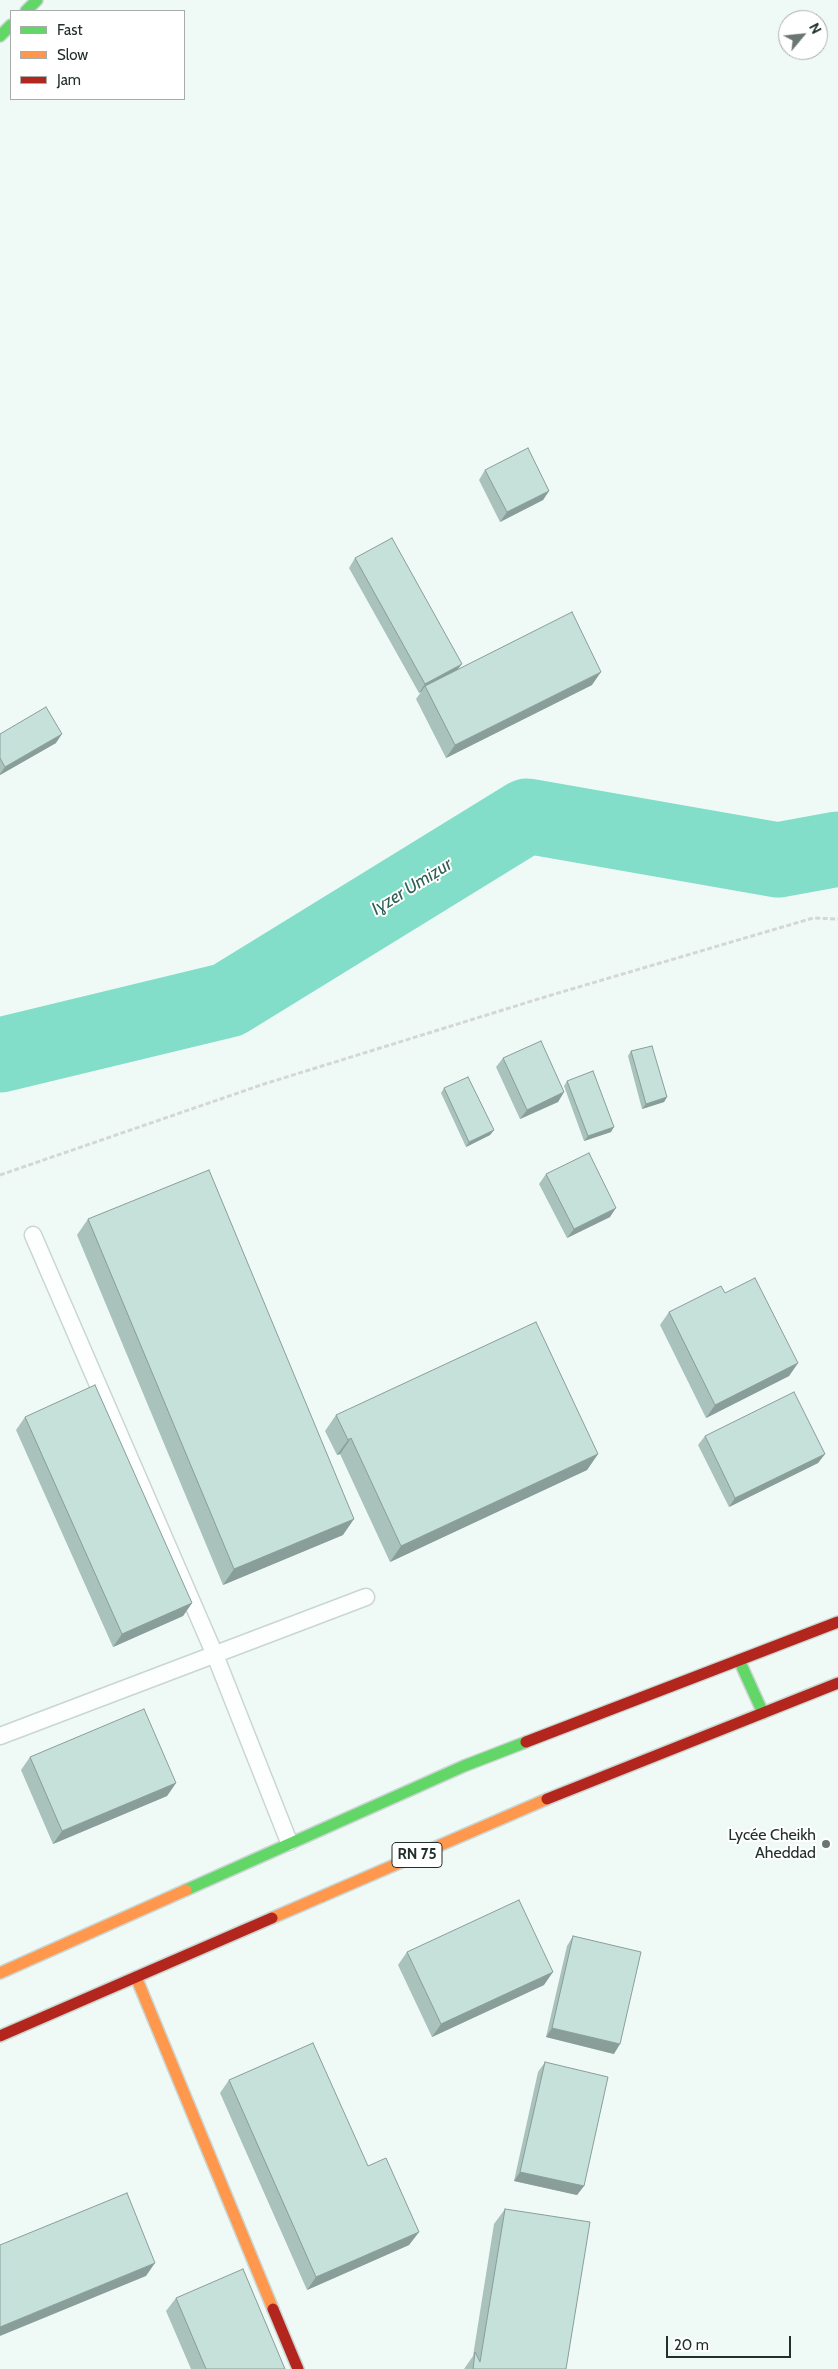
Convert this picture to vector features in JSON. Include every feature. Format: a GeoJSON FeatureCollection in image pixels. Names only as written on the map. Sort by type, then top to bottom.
{"type":"FeatureCollection","features":[{"type":"Feature","properties":{"kind":"main road"},"geometry":{"type":"LineString","coordinates":[[27,10],[37,0]]}},
{"type":"Feature","properties":{"kind":"main road"},"geometry":{"type":"LineString","coordinates":[[0,36],[10,26]]}},
{"type":"Feature","properties":{"kind":"main road"},"geometry":{"type":"LineString","coordinates":[[0,1973],[289,1842],[464,1766],[838,1622]]}},
{"type":"Feature","properties":{"kind":"main road"},"geometry":{"type":"LineString","coordinates":[[739,1660],[763,1714]]}},
{"type":"Feature","properties":{"kind":"main road","name":"RN 75"},"geometry":{"type":"LineString","coordinates":[[0,2036],[503,1817],[838,1683]]}},
{"type":"Feature","properties":{"kind":"main road"},"geometry":{"type":"LineString","coordinates":[[136,1977],[298,2369]]}},
{"type":"Feature","properties":{"kind":"lane"},"geometry":{"type":"LineString","coordinates":[[33,1235],[215,1655],[289,1842]]}},
{"type":"Feature","properties":{"kind":"lane"},"geometry":{"type":"LineString","coordinates":[[0,1736],[366,1596]]}},
{"type":"Feature","properties":{"kind":"path"},"geometry":{"type":"LineString","coordinates":[[0,1175],[264,1084],[548,996],[814,918],[838,919]]}},
{"type":"Feature","properties":{"kind":"building"},"geometry":{"type":"Polygon","coordinates":[[[528,448],[549,491],[507,512],[485,470],[528,448]]]}},
{"type":"Feature","properties":{"kind":"building"},"geometry":{"type":"Polygon","coordinates":[[[392,538],[462,664],[425,684],[355,558],[392,538]]]}},
{"type":"Feature","properties":{"kind":"building"},"geometry":{"type":"Polygon","coordinates":[[[572,612],[601,672],[455,745],[425,686],[572,612]]]}},
{"type":"Feature","properties":{"kind":"building"},"geometry":{"type":"Polygon","coordinates":[[[46,707],[62,734],[5,767],[0,758],[0,734],[46,707]]]}},
{"type":"Feature","properties":{"kind":"building"},"geometry":{"type":"Polygon","coordinates":[[[541,1041],[564,1092],[527,1110],[503,1058],[541,1041]]]}},
{"type":"Feature","properties":{"kind":"building"},"geometry":{"type":"Polygon","coordinates":[[[652,1046],[667,1097],[646,1104],[631,1051],[652,1046]]]}},
{"type":"Feature","properties":{"kind":"building"},"geometry":{"type":"Polygon","coordinates":[[[593,1071],[614,1127],[588,1136],[567,1081],[593,1071]]]}},
{"type":"Feature","properties":{"kind":"building"},"geometry":{"type":"Polygon","coordinates":[[[468,1077],[494,1130],[469,1142],[444,1088],[468,1077]]]}},
{"type":"Feature","properties":{"kind":"building"},"geometry":{"type":"Polygon","coordinates":[[[589,1153],[616,1208],[574,1229],[546,1174],[589,1153]]]}},
{"type":"Feature","properties":{"kind":"building"},"geometry":{"type":"Polygon","coordinates":[[[209,1170],[354,1519],[234,1569],[88,1219],[209,1170]]]}},
{"type":"Feature","properties":{"kind":"building"},"geometry":{"type":"Polygon","coordinates":[[[755,1278],[798,1363],[715,1405],[669,1312],[721,1286],[725,1293],[755,1278]]]}},
{"type":"Feature","properties":{"kind":"building"},"geometry":{"type":"Polygon","coordinates":[[[536,1322],[598,1454],[401,1546],[351,1438],[348,1440],[336,1415],[536,1322]]]}},
{"type":"Feature","properties":{"kind":"building"},"geometry":{"type":"Polygon","coordinates":[[[95,1385],[192,1603],[122,1634],[25,1417],[95,1385]]]}},
{"type":"Feature","properties":{"kind":"building"},"geometry":{"type":"Polygon","coordinates":[[[794,1392],[825,1454],[735,1498],[705,1436],[794,1392]]]}},
{"type":"Feature","properties":{"kind":"building"},"geometry":{"type":"Polygon","coordinates":[[[144,1709],[176,1783],[62,1831],[30,1757],[144,1709]]]}},
{"type":"Feature","properties":{"kind":"building"},"geometry":{"type":"Polygon","coordinates":[[[519,1900],[553,1972],[441,2024],[407,1952],[519,1900]]]}},
{"type":"Feature","properties":{"kind":"building"},"geometry":{"type":"Polygon","coordinates":[[[573,1936],[641,1952],[620,2044],[552,2028],[573,1936]]]}},
{"type":"Feature","properties":{"kind":"building"},"geometry":{"type":"Polygon","coordinates":[[[313,2043],[368,2166],[386,2158],[419,2232],[316,2277],[229,2080],[313,2043]]]}},
{"type":"Feature","properties":{"kind":"building"},"geometry":{"type":"Polygon","coordinates":[[[545,2062],[608,2077],[584,2186],[520,2172],[545,2062]]]}},
{"type":"Feature","properties":{"kind":"building"},"geometry":{"type":"Polygon","coordinates":[[[127,2193],[155,2263],[0,2327],[0,2245],[127,2193]]]}},
{"type":"Feature","properties":{"kind":"building"},"geometry":{"type":"Polygon","coordinates":[[[505,2209],[590,2222],[566,2369],[473,2369],[475,2352],[480,2362],[505,2209]]]}},
{"type":"Feature","properties":{"kind":"building"},"geometry":{"type":"Polygon","coordinates":[[[243,2269],[285,2369],[206,2369],[176,2298],[243,2269]]]}},
{"type":"Feature","properties":{"kind":"waterway","name":"Iɣzer Umiẓur"},"geometry":{"type":"LineString","coordinates":[[0,1055],[228,1000],[527,816],[778,860],[838,849]]}},
{"type":"Feature","properties":{"kind":"traffic: fast"},"geometry":{"type":"LineString","coordinates":[[27,10],[37,0]]}},
{"type":"Feature","properties":{"kind":"traffic: fast"},"geometry":{"type":"LineString","coordinates":[[0,36],[10,26]]}},
{"type":"Feature","properties":{"kind":"traffic: fast"},"geometry":{"type":"LineString","coordinates":[[739,1660],[763,1713]]}},
{"type":"Feature","properties":{"kind":"traffic: fast"},"geometry":{"type":"LineString","coordinates":[[186,1890],[464,1766],[526,1742]]}},
{"type":"Feature","properties":{"kind":"traffic: slow"},"geometry":{"type":"LineString","coordinates":[[272,1918],[547,1799]]}},
{"type":"Feature","properties":{"kind":"traffic: slow"},"geometry":{"type":"LineString","coordinates":[[0,1973],[186,1890]]}},
{"type":"Feature","properties":{"kind":"traffic: slow"},"geometry":{"type":"LineString","coordinates":[[136,1977],[273,2309]]}},
{"type":"Feature","properties":{"kind":"traffic: jam"},"geometry":{"type":"LineString","coordinates":[[526,1742],[838,1622]]}},
{"type":"Feature","properties":{"kind":"traffic: jam"},"geometry":{"type":"LineString","coordinates":[[547,1799],[838,1683]]}},
{"type":"Feature","properties":{"kind":"traffic: jam"},"geometry":{"type":"LineString","coordinates":[[0,2036],[272,1918]]}},
{"type":"Feature","properties":{"kind":"traffic: jam"},"geometry":{"type":"LineString","coordinates":[[273,2309],[298,2369]]}},
{"type":"Feature","properties":{"kind":"place","name":"Lycée Cheikh Aheddad"},"geometry":{"type":"Point","coordinates":[826,1844]}}]}
